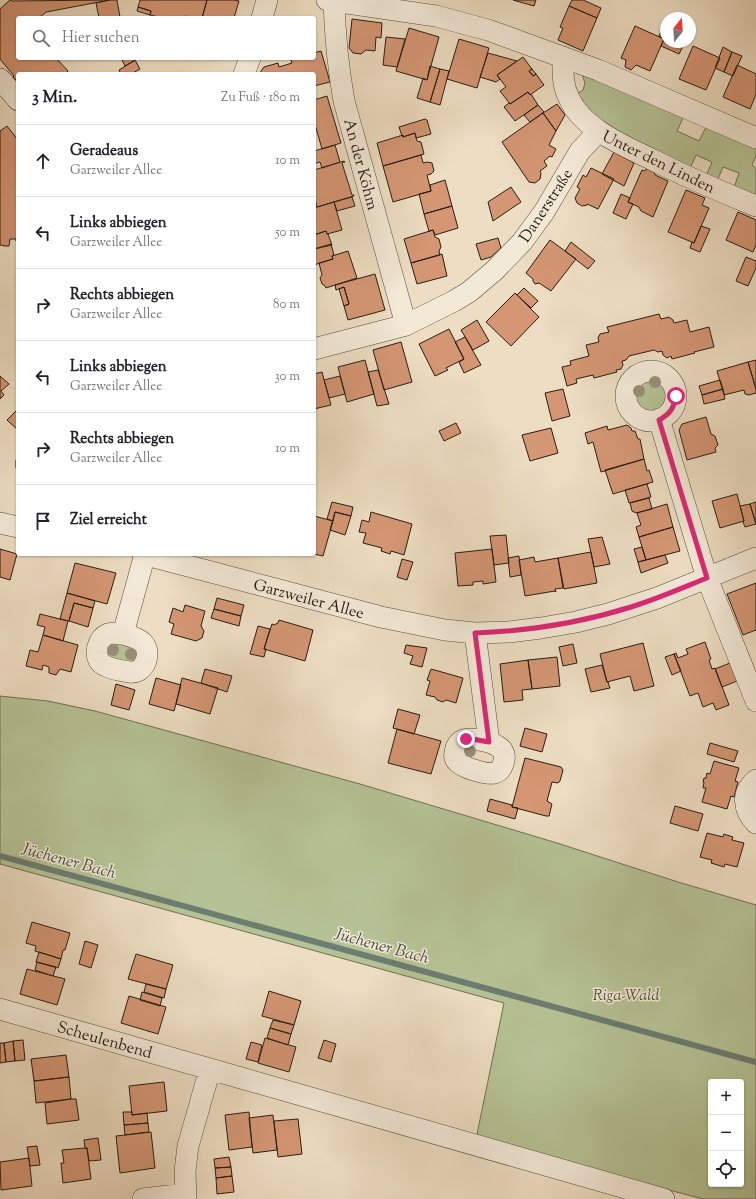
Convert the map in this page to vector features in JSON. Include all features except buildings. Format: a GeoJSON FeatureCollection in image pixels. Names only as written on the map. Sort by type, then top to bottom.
{"type":"FeatureCollection","features":[{"type":"Feature","properties":{"kind":"street"},"geometry":{"type":"LineString","coordinates":[[263,16],[267,0]]}},
{"type":"Feature","properties":{"kind":"street"},"geometry":{"type":"LineString","coordinates":[[330,0],[410,11],[462,22],[511,37],[598,70],[756,138]]}},
{"type":"Feature","properties":{"kind":"street","name":"An der Köhm"},"geometry":{"type":"LineString","coordinates":[[330,0],[344,101],[406,325]]}},
{"type":"Feature","properties":{"kind":"street","name":"Unter den Linden"},"geometry":{"type":"LineString","coordinates":[[563,57],[564,80],[568,98],[585,120],[599,131],[666,167],[756,206]]}},
{"type":"Feature","properties":{"kind":"street"},"geometry":{"type":"LineString","coordinates":[[245,72],[249,60]]}},
{"type":"Feature","properties":{"kind":"street"},"geometry":{"type":"LineString","coordinates":[[0,79],[16,98]]}},
{"type":"Feature","properties":{"kind":"street","name":"Danerstraße"},"geometry":{"type":"LineString","coordinates":[[316,348],[406,325],[469,292],[508,258],[535,226],[580,151],[599,131]]}},
{"type":"Feature","properties":{"kind":"street"},"geometry":{"type":"LineString","coordinates":[[659,420],[707,578],[756,701]]}},
{"type":"Feature","properties":{"kind":"street"},"geometry":{"type":"LineString","coordinates":[[0,523],[16,527]]}},
{"type":"Feature","properties":{"kind":"street","name":"Garzweiler Allee"},"geometry":{"type":"LineString","coordinates":[[124,634],[144,556]]}},
{"type":"Feature","properties":{"kind":"street","name":"Garzweiler Allee"},"geometry":{"type":"LineString","coordinates":[[152,556],[381,617],[445,630],[475,633],[509,632],[535,629],[582,620],[632,607],[756,558]]}},
{"type":"Feature","properties":{"kind":"street"},"geometry":{"type":"LineString","coordinates":[[475,633],[489,742]]}},
{"type":"Feature","properties":{"kind":"street"},"geometry":{"type":"LineString","coordinates":[[756,780],[747,791],[745,800],[746,809],[750,817],[756,823]]}},
{"type":"Feature","properties":{"kind":"street","name":"Scheulenbend"},"geometry":{"type":"LineString","coordinates":[[0,1009],[664,1199]]}},
{"type":"Feature","properties":{"kind":"street"},"geometry":{"type":"LineString","coordinates":[[143,1199],[186,1197],[185,1171],[188,1146],[210,1069]]}},
{"type":"Feature","properties":{"kind":"green space"},"geometry":{"type":"Polygon","coordinates":[[[582,74],[684,116],[677,131],[699,141],[706,127],[756,149],[756,156],[752,165],[756,168],[756,196],[734,188],[739,173],[723,167],[717,181],[706,176],[712,162],[696,155],[690,169],[631,139],[590,113],[578,93],[583,90],[585,83],[582,74]]]}},
{"type":"Feature","properties":{"kind":"green space"},"geometry":{"type":"Polygon","coordinates":[[[652,377],[662,380],[667,385],[670,395],[667,405],[662,410],[652,413],[642,410],[637,405],[634,395],[637,385],[642,380],[652,377]]]}},
{"type":"Feature","properties":{"kind":"green space"},"geometry":{"type":"Polygon","coordinates":[[[114,641],[140,650],[135,664],[109,657],[105,647],[114,641]]]}},
{"type":"Feature","properties":{"kind":"green space","name":"Riga-Wald"},"geometry":{"type":"Polygon","coordinates":[[[0,696],[48,701],[95,711],[360,784],[756,905],[756,1199],[703,1199],[476,1139],[504,1003],[0,864],[0,696]]]}},
{"type":"Feature","properties":{"kind":"waterway","name":"Jüchener Bach"},"geometry":{"type":"LineString","coordinates":[[0,856],[756,1062]]}},
{"type":"Feature","properties":{"kind":"route"},"geometry":{"type":"LineString","coordinates":[[466,739],[489,742],[475,633],[509,632],[576,622],[632,607],[707,578],[659,420],[672,410],[675,404],[676,396]]}}]}
